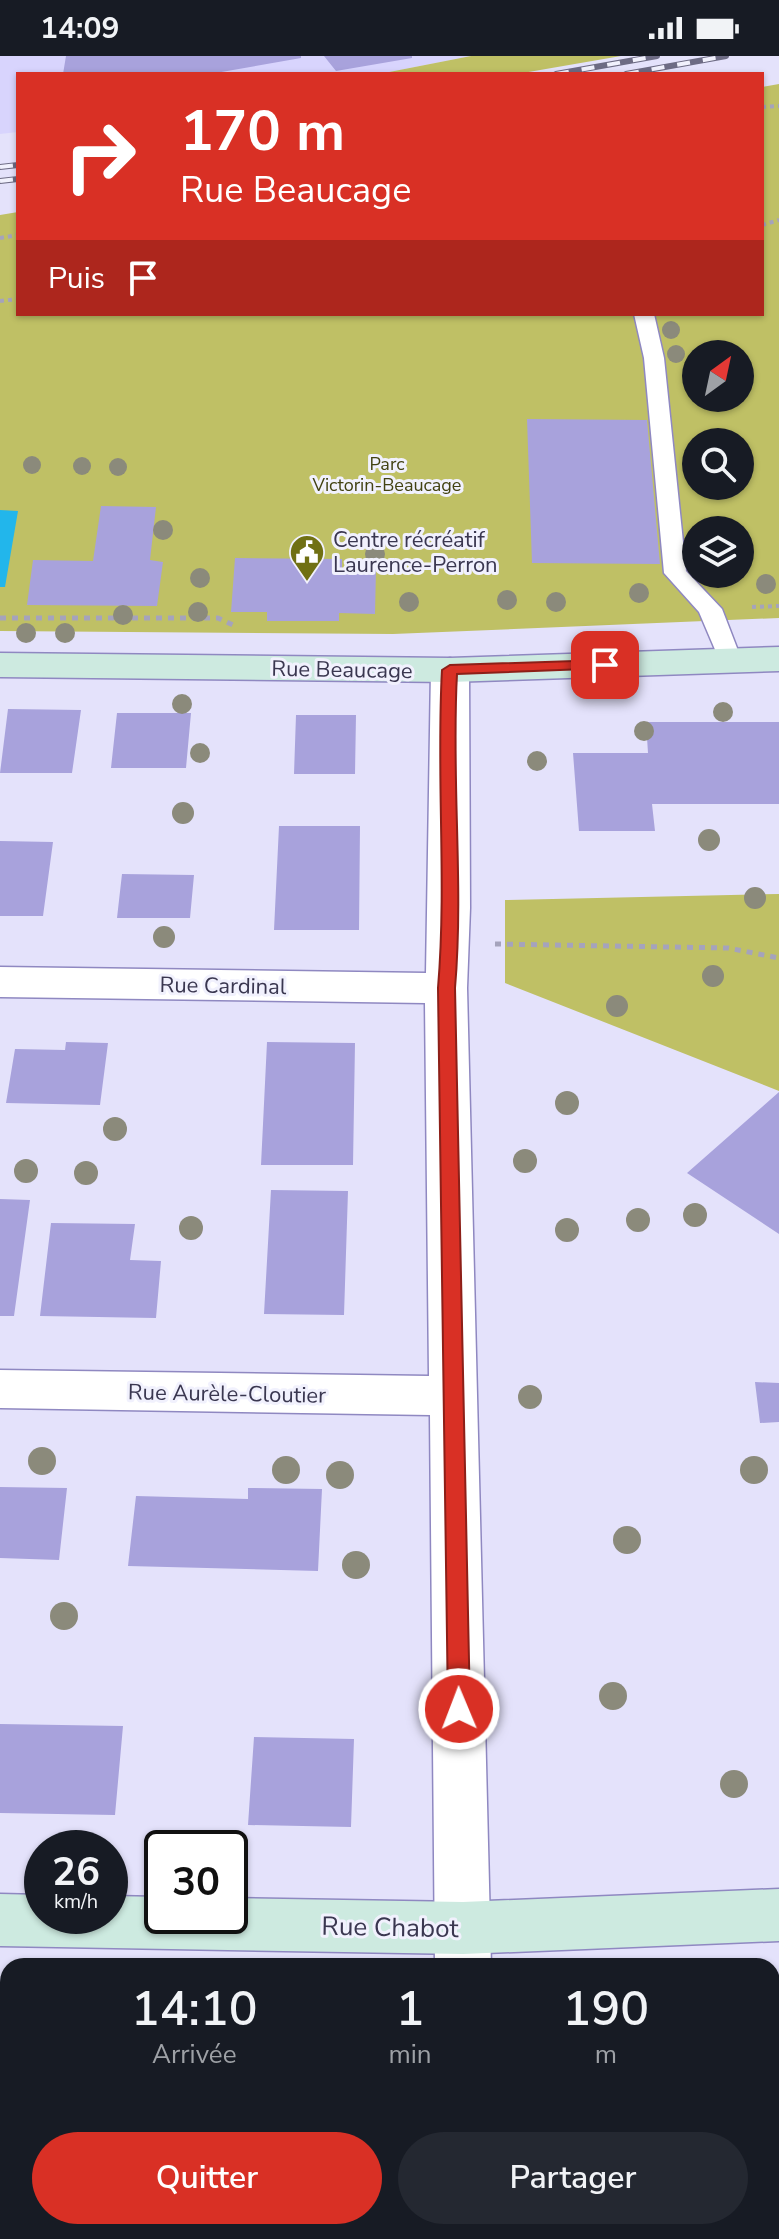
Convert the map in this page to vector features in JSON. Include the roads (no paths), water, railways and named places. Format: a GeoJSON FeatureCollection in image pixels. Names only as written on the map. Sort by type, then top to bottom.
{"type":"FeatureCollection","features":[{"type":"Feature","properties":{"kind":"street","name":"Rue Beaucage"},"geometry":{"type":"LineString","coordinates":[[0,665],[450,670],[779,659]]}},
{"type":"Feature","properties":{"kind":"street"},"geometry":{"type":"LineString","coordinates":[[450,670],[447,721],[448,965],[463,1947]]}},
{"type":"Feature","properties":{"kind":"street","name":"Rue Cardinal"},"geometry":{"type":"LineString","coordinates":[[0,982],[448,965]]}},
{"type":"Feature","properties":{"kind":"street","name":"Rue Aurèle-Cloutier"},"geometry":{"type":"LineString","coordinates":[[0,1389],[453,1396]]}},
{"type":"Feature","properties":{"kind":"street","name":"Rue Chabot"},"geometry":{"type":"LineString","coordinates":[[0,1920],[463,1947],[779,1915]]}},
{"type":"Feature","properties":{"kind":"lane"},"geometry":{"type":"LineString","coordinates":[[644,316],[654,358],[675,573],[710,609],[730,661]]}},
{"type":"Feature","properties":{"kind":"water"},"geometry":{"type":"Polygon","coordinates":[[[0,510],[18,511],[5,587],[0,587],[0,510]]]}},
{"type":"Feature","properties":{"kind":"railway"},"geometry":{"type":"LineString","coordinates":[[567,72],[657,56]]}},
{"type":"Feature","properties":{"kind":"railway"},"geometry":{"type":"LineString","coordinates":[[637,72],[726,56]]}},
{"type":"Feature","properties":{"kind":"railway"},"geometry":{"type":"LineString","coordinates":[[0,167],[16,165]]}},
{"type":"Feature","properties":{"kind":"railway"},"geometry":{"type":"LineString","coordinates":[[0,181],[16,179]]}},
{"type":"Feature","properties":{"kind":"place","name":"Centre récréatif Laurence-Perron"},"geometry":{"type":"Point","coordinates":[307,583]}},
{"type":"Feature","properties":{"kind":"park label","name":"Parc Victorin-Beaucage"},"geometry":{"type":"Point","coordinates":[387,474]}}]}
